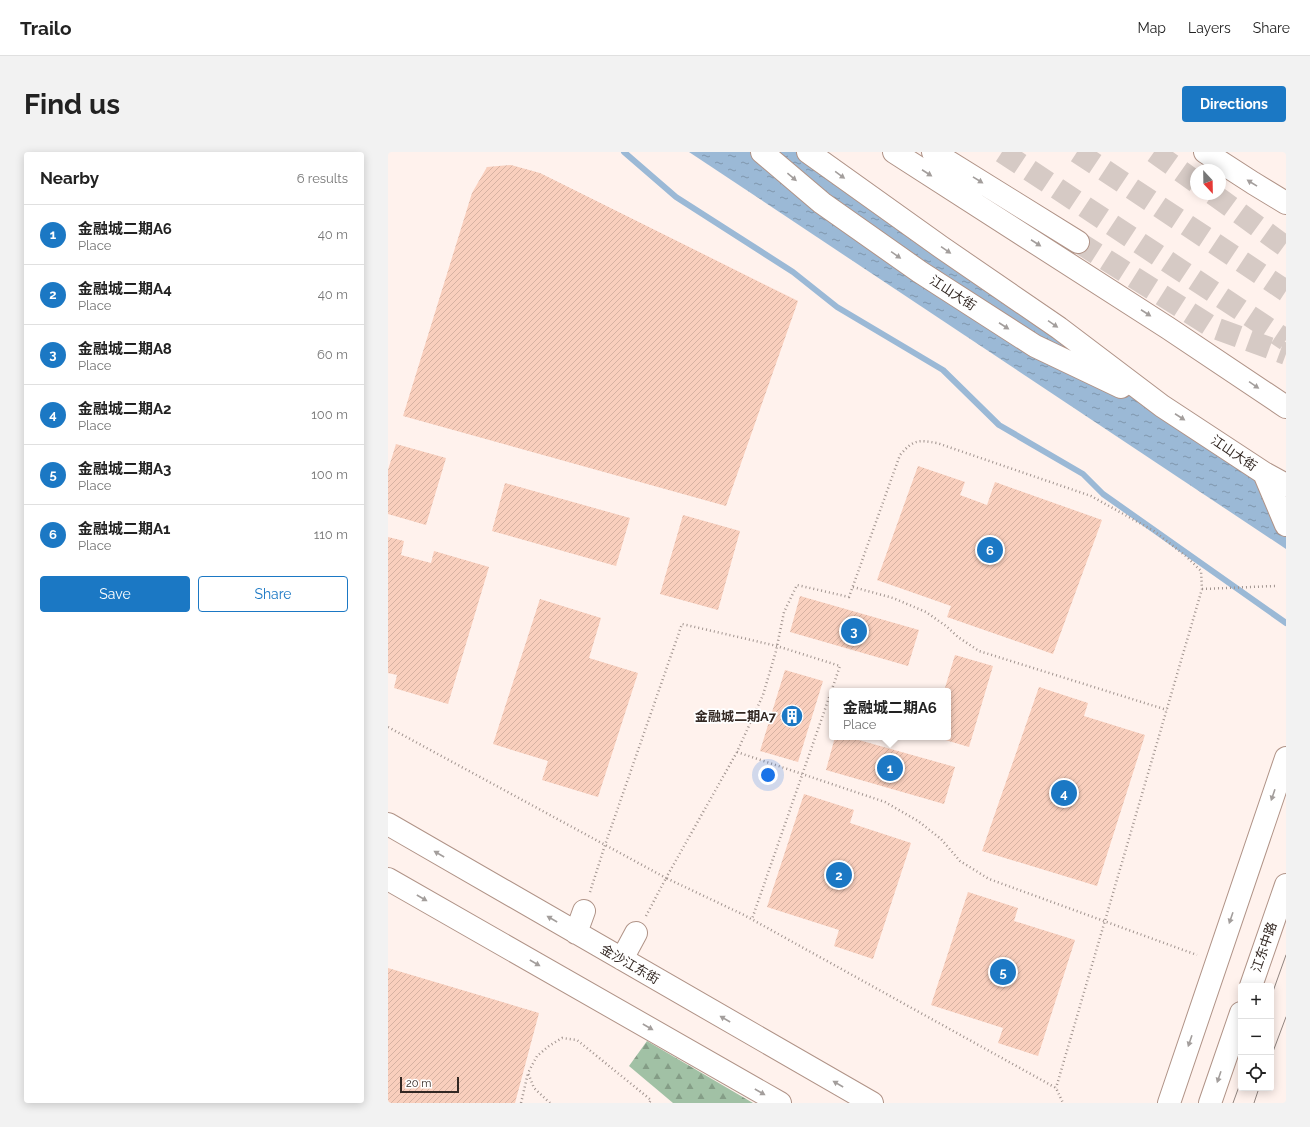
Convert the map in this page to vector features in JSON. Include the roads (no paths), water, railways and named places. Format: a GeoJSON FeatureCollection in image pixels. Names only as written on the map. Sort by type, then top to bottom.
{"type":"FeatureCollection","features":[{"type":"Feature","properties":{"kind":"main road","name":"江山大街"},"geometry":{"type":"LineString","coordinates":[[762,152],[822,203],[907,263],[1035,346],[1162,406]]}},
{"type":"Feature","properties":{"kind":"main road","name":"江山大街"},"geometry":{"type":"LineString","coordinates":[[808,152],[941,247],[1059,328],[1162,406],[1264,473],[1286,485]]}},
{"type":"Feature","properties":{"kind":"main road"},"geometry":{"type":"LineString","coordinates":[[894,152],[1168,328],[1286,406]]}},
{"type":"Feature","properties":{"kind":"main road"},"geometry":{"type":"LineString","coordinates":[[933,152],[1078,242]]}},
{"type":"Feature","properties":{"kind":"main road"},"geometry":{"type":"LineString","coordinates":[[1206,152],[1286,203]]}},
{"type":"Feature","properties":{"kind":"main road"},"geometry":{"type":"LineString","coordinates":[[1264,473],[1286,525]]}},
{"type":"Feature","properties":{"kind":"main road"},"geometry":{"type":"LineString","coordinates":[[1169,1103],[1286,758]]}},
{"type":"Feature","properties":{"kind":"main road","name":"金沙江东街"},"geometry":{"type":"LineString","coordinates":[[388,824],[872,1103]]}},
{"type":"Feature","properties":{"kind":"main road"},"geometry":{"type":"LineString","coordinates":[[388,879],[780,1103]]}},
{"type":"Feature","properties":{"kind":"main road","name":"江东中路"},"geometry":{"type":"LineString","coordinates":[[1252,983],[1286,885]]}},
{"type":"Feature","properties":{"kind":"main road"},"geometry":{"type":"LineString","coordinates":[[576,933],[584,911]]}},
{"type":"Feature","properties":{"kind":"main road"},"geometry":{"type":"LineString","coordinates":[[622,959],[636,933]]}},
{"type":"Feature","properties":{"kind":"main road"},"geometry":{"type":"LineString","coordinates":[[1210,1103],[1239,1019]]}},
{"type":"Feature","properties":{"kind":"water"},"geometry":{"type":"Polygon","coordinates":[[[689,152],[796,152],[1286,489],[1286,549],[689,152]]]}},
{"type":"Feature","properties":{"kind":"waterway"},"geometry":{"type":"LineString","coordinates":[[624,152],[676,197],[793,272],[837,307],[943,370],[999,425],[1083,474],[1103,494],[1286,623]]}},
{"type":"Feature","properties":{"kind":"tunnel"},"geometry":{"type":"LineString","coordinates":[[1002,152],[1286,340]]}},
{"type":"Feature","properties":{"kind":"tunnel"},"geometry":{"type":"LineString","coordinates":[[1077,152],[1286,291]]}},
{"type":"Feature","properties":{"kind":"tunnel"},"geometry":{"type":"LineString","coordinates":[[1154,152],[1190,178]]}},
{"type":"Feature","properties":{"kind":"tunnel"},"geometry":{"type":"LineString","coordinates":[[1221,200],[1286,247]]}},
{"type":"Feature","properties":{"kind":"tunnel"},"geometry":{"type":"LineString","coordinates":[[1078,242],[1212,327],[1286,354]]}},
{"type":"Feature","properties":{"kind":"tram line"},"geometry":{"type":"LineString","coordinates":[[1274,989],[1286,955]]}},
{"type":"Feature","properties":{"kind":"tram line"},"geometry":{"type":"LineString","coordinates":[[1272,1055],[1286,1017]]}},
{"type":"Feature","properties":{"kind":"tram line"},"geometry":{"type":"LineString","coordinates":[[1233,1103],[1238,1089]]}},
{"type":"Feature","properties":{"kind":"tram line"},"geometry":{"type":"LineString","coordinates":[[1254,1103],[1258,1091]]}},
{"type":"Feature","properties":{"kind":"place","name":"金融城二期A1"},"geometry":{"type":"Point","coordinates":[990,550]}},
{"type":"Feature","properties":{"kind":"place","name":"金融城二期A8"},"geometry":{"type":"Point","coordinates":[854,631]}},
{"type":"Feature","properties":{"kind":"place","name":"金融城二期A7"},"geometry":{"type":"Point","coordinates":[792,716]}},
{"type":"Feature","properties":{"kind":"place","name":"金融城二期A6"},"geometry":{"type":"Point","coordinates":[890,768]}},
{"type":"Feature","properties":{"kind":"place","name":"金融城二期A2"},"geometry":{"type":"Point","coordinates":[1064,793]}},
{"type":"Feature","properties":{"kind":"place","name":"金融城二期A4"},"geometry":{"type":"Point","coordinates":[839,875]}},
{"type":"Feature","properties":{"kind":"place","name":"金融城二期A3"},"geometry":{"type":"Point","coordinates":[1003,972]}}]}
